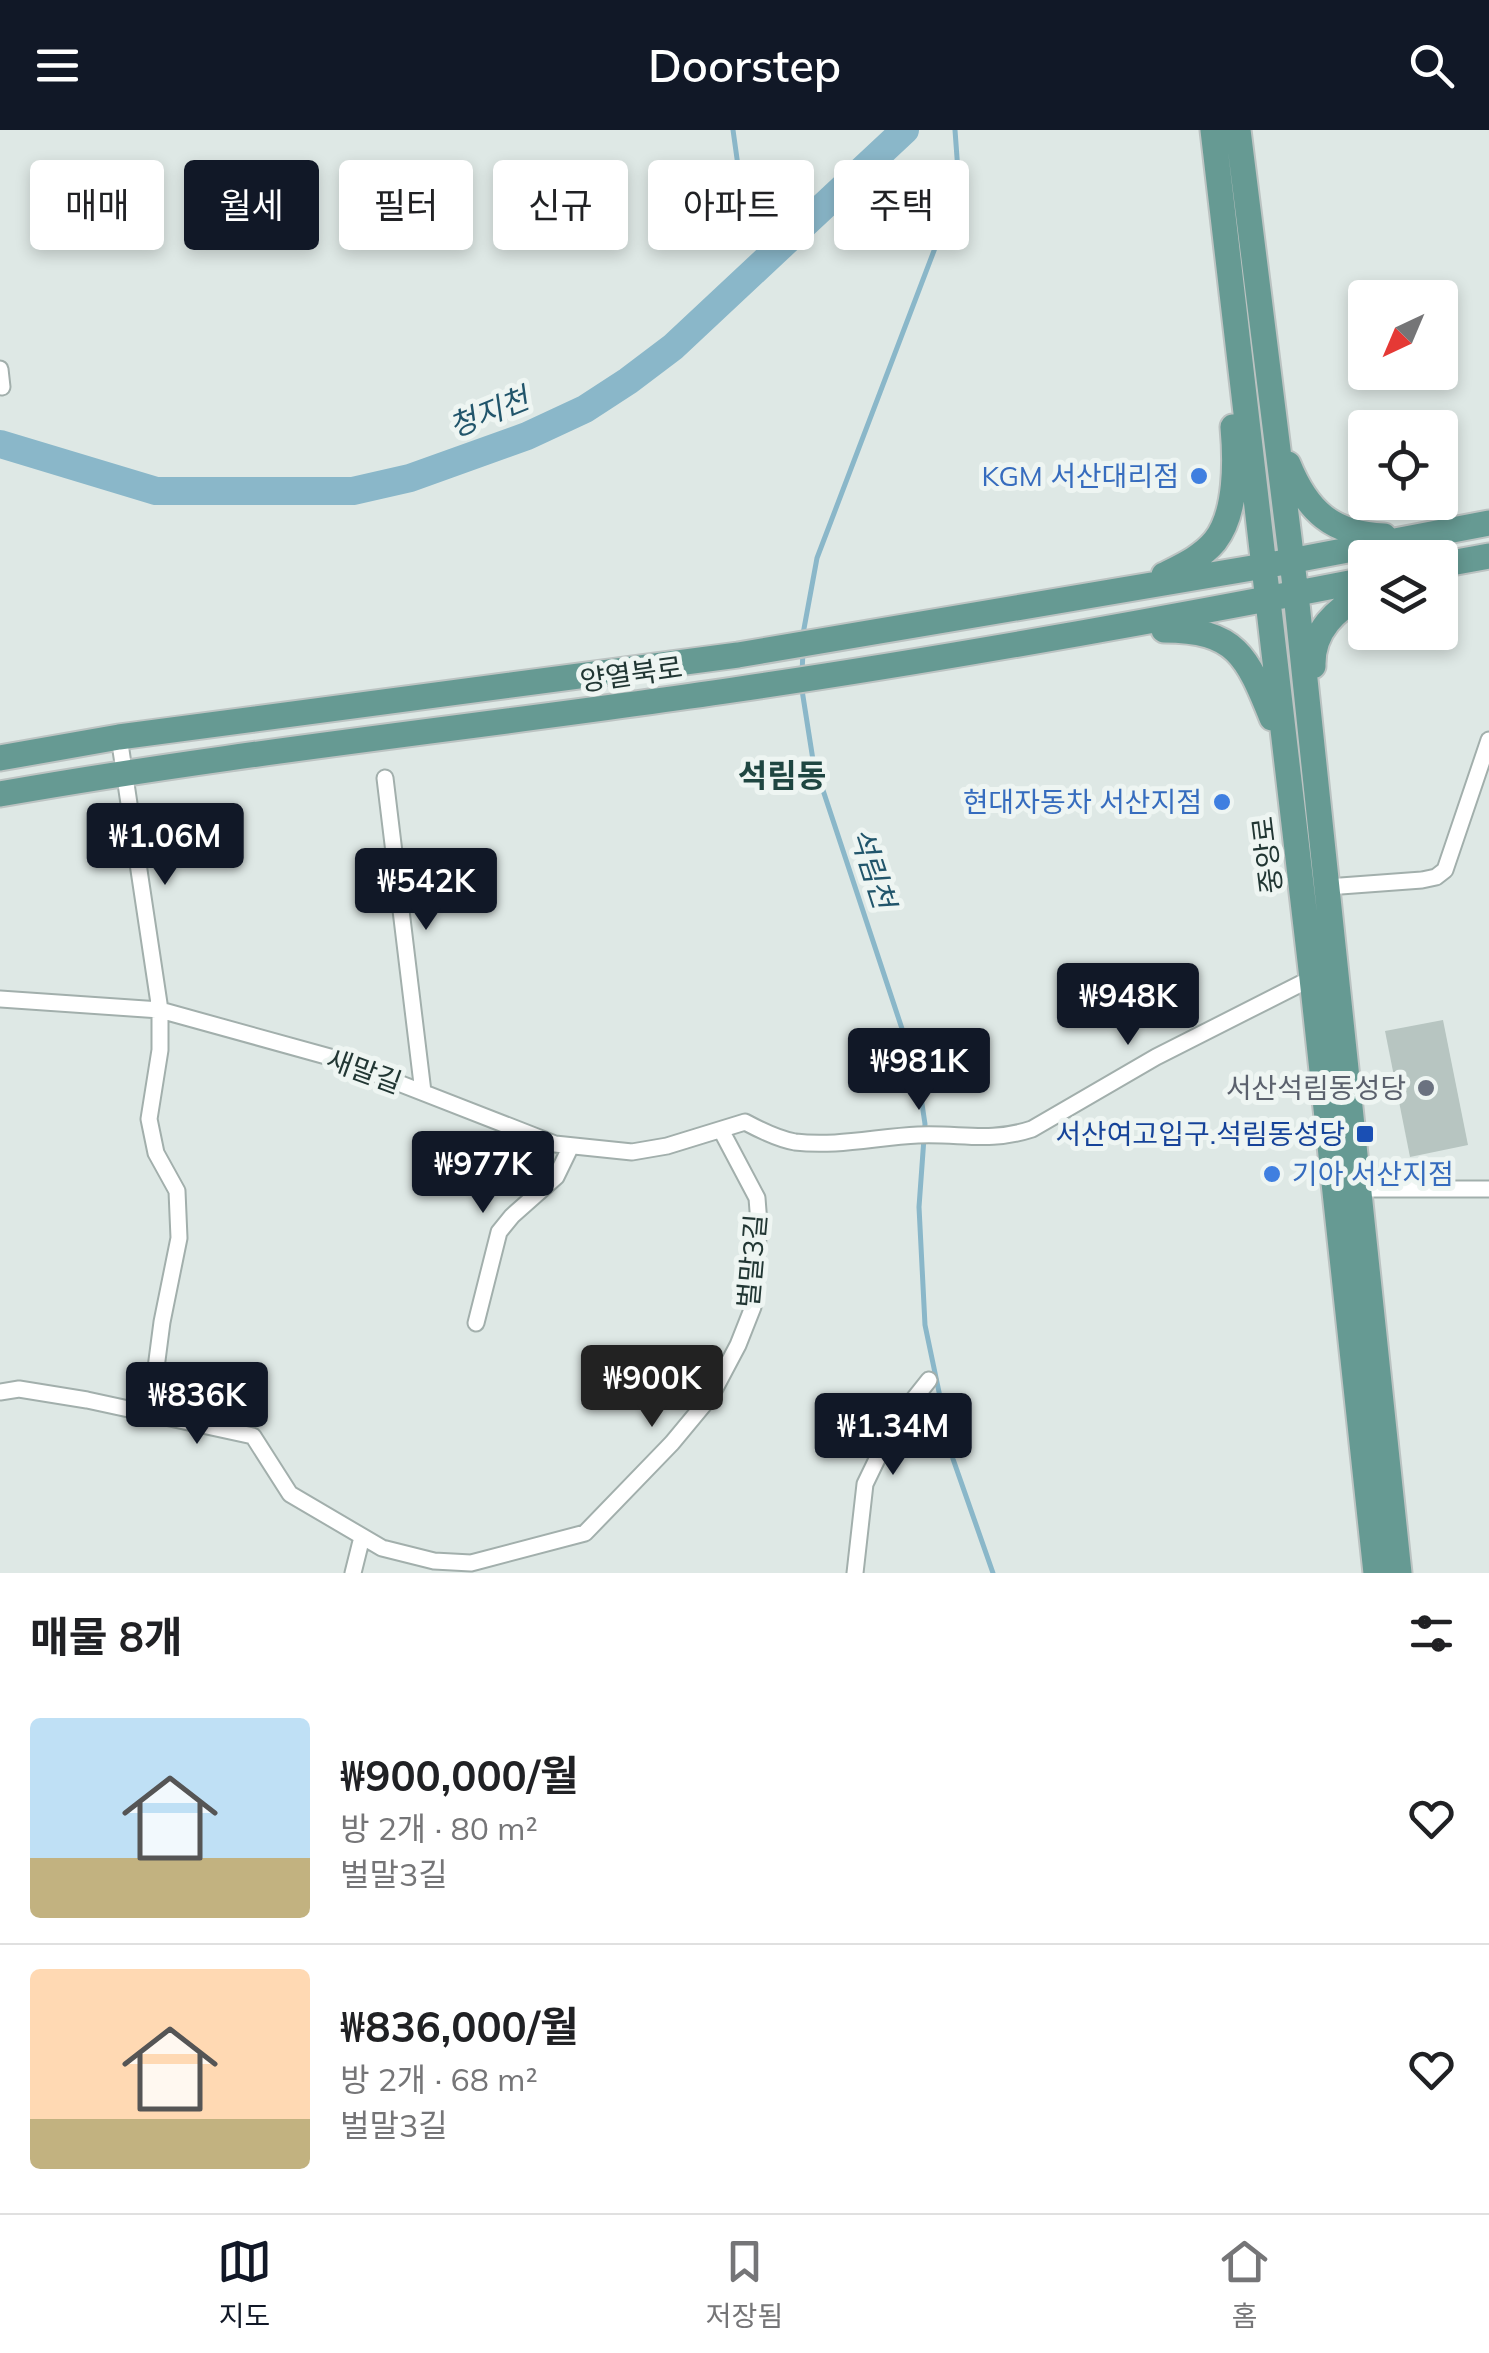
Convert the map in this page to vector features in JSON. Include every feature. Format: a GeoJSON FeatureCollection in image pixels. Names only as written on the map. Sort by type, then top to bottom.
{"type":"FeatureCollection","features":[{"type":"Feature","properties":{"kind":"main road","name":"중앙로"},"geometry":{"type":"LineString","coordinates":[[1213,130],[1312,978],[1346,1189],[1398,1573]]}},
{"type":"Feature","properties":{"kind":"main road","name":"중앙로"},"geometry":{"type":"LineString","coordinates":[[1238,130],[1296,594],[1327,887],[1376,1573]]}},
{"type":"Feature","properties":{"kind":"main road"},"geometry":{"type":"LineString","coordinates":[[1142,587],[1204,552],[1221,532],[1233,474],[1232,413],[1245,404]]}},
{"type":"Feature","properties":{"kind":"main road"},"geometry":{"type":"LineString","coordinates":[[1276,436],[1294,478],[1317,511],[1332,524],[1354,534],[1390,536],[1391,540]]}},
{"type":"Feature","properties":{"kind":"main road","name":"양열북로"},"geometry":{"type":"LineString","coordinates":[[1407,540],[1489,524]]}},
{"type":"Feature","properties":{"kind":"main road","name":"양열북로"},"geometry":{"type":"LineString","coordinates":[[0,758],[119,737],[738,655],[1348,550]]}},
{"type":"Feature","properties":{"kind":"main road"},"geometry":{"type":"LineString","coordinates":[[1458,562],[1489,556]]}},
{"type":"Feature","properties":{"kind":"main road","name":"양열북로"},"geometry":{"type":"LineString","coordinates":[[0,794],[126,772],[734,690],[1348,583]]}},
{"type":"Feature","properties":{"kind":"main road"},"geometry":{"type":"LineString","coordinates":[[1305,678],[1313,670],[1314,645],[1326,622],[1348,605]]}},
{"type":"Feature","properties":{"kind":"main road"},"geometry":{"type":"LineString","coordinates":[[1151,620],[1155,630],[1196,630],[1233,647],[1260,690],[1286,754]]}},
{"type":"Feature","properties":{"kind":"street"},"geometry":{"type":"LineString","coordinates":[[0,369],[2,387]]}},
{"type":"Feature","properties":{"kind":"street"},"geometry":{"type":"LineString","coordinates":[[119,737],[160,1010],[160,1050],[149,1119],[156,1153],[177,1191],[179,1238],[162,1322],[150,1414]]}},
{"type":"Feature","properties":{"kind":"street"},"geometry":{"type":"LineString","coordinates":[[1327,887],[1422,880],[1446,870],[1489,740]]}},
{"type":"Feature","properties":{"kind":"street"},"geometry":{"type":"LineString","coordinates":[[384,778],[423,1092]]}},
{"type":"Feature","properties":{"kind":"street","name":"새말길"},"geometry":{"type":"LineString","coordinates":[[0,999],[160,1010],[337,1059],[555,1144],[632,1152],[668,1146],[745,1122],[790,1141],[828,1144],[946,1134],[990,1140],[1032,1129],[1156,1057],[1312,978]]}},
{"type":"Feature","properties":{"kind":"street","name":"벌말3길"},"geometry":{"type":"LineString","coordinates":[[0,1392],[19,1389],[87,1400],[253,1436],[290,1494],[382,1548],[434,1561],[471,1563],[584,1533],[672,1443],[711,1396],[753,1307],[757,1198],[721,1130]]}},
{"type":"Feature","properties":{"kind":"street"},"geometry":{"type":"LineString","coordinates":[[476,1323],[499,1232],[556,1178],[570,1146]]}},
{"type":"Feature","properties":{"kind":"street"},"geometry":{"type":"LineString","coordinates":[[1346,1189],[1489,1189]]}},
{"type":"Feature","properties":{"kind":"street"},"geometry":{"type":"LineString","coordinates":[[855,1573],[866,1484],[894,1424],[929,1380]]}},
{"type":"Feature","properties":{"kind":"street"},"geometry":{"type":"LineString","coordinates":[[354,1573],[362,1538]]}},
{"type":"Feature","properties":{"kind":"building","name":"서산석림동성당"},"geometry":{"type":"Polygon","coordinates":[[[1443,1020],[1468,1145],[1410,1157],[1385,1031],[1443,1020]]]}},
{"type":"Feature","properties":{"kind":"waterway"},"geometry":{"type":"LineString","coordinates":[[733,130],[745,216],[770,257]]}},
{"type":"Feature","properties":{"kind":"waterway","name":"청지천"},"geometry":{"type":"LineString","coordinates":[[0,444],[156,491],[353,491],[410,478],[527,436],[585,409],[628,381],[673,347],[905,130]]}},
{"type":"Feature","properties":{"kind":"waterway","name":"석림천"},"geometry":{"type":"LineString","coordinates":[[803,634],[817,558],[959,185],[955,130]]}},
{"type":"Feature","properties":{"kind":"waterway","name":"석림천"},"geometry":{"type":"LineString","coordinates":[[802,674],[803,650]]}},
{"type":"Feature","properties":{"kind":"waterway","name":"석림천"},"geometry":{"type":"LineString","coordinates":[[802,690],[813,760],[918,1077],[925,1124],[919,1207],[925,1325],[953,1459],[993,1573]]}},
{"type":"Feature","properties":{"kind":"place","name":"KGM 서산대리점"},"geometry":{"type":"Point","coordinates":[1199,476]}},
{"type":"Feature","properties":{"kind":"place","name":"현대자동차 서산지점"},"geometry":{"type":"Point","coordinates":[1222,802]}},
{"type":"Feature","properties":{"kind":"place","name":"서산석림동성당"},"geometry":{"type":"Point","coordinates":[1426,1088]}},
{"type":"Feature","properties":{"kind":"place","name":"서산여고입구.석림동성당"},"geometry":{"type":"Point","coordinates":[1365,1134]}},
{"type":"Feature","properties":{"kind":"place","name":"기아 서산지점"},"geometry":{"type":"Point","coordinates":[1272,1174]}},
{"type":"Feature","properties":{"kind":"district","name":"석림동"},"geometry":{"type":"Point","coordinates":[782,776]}}]}
